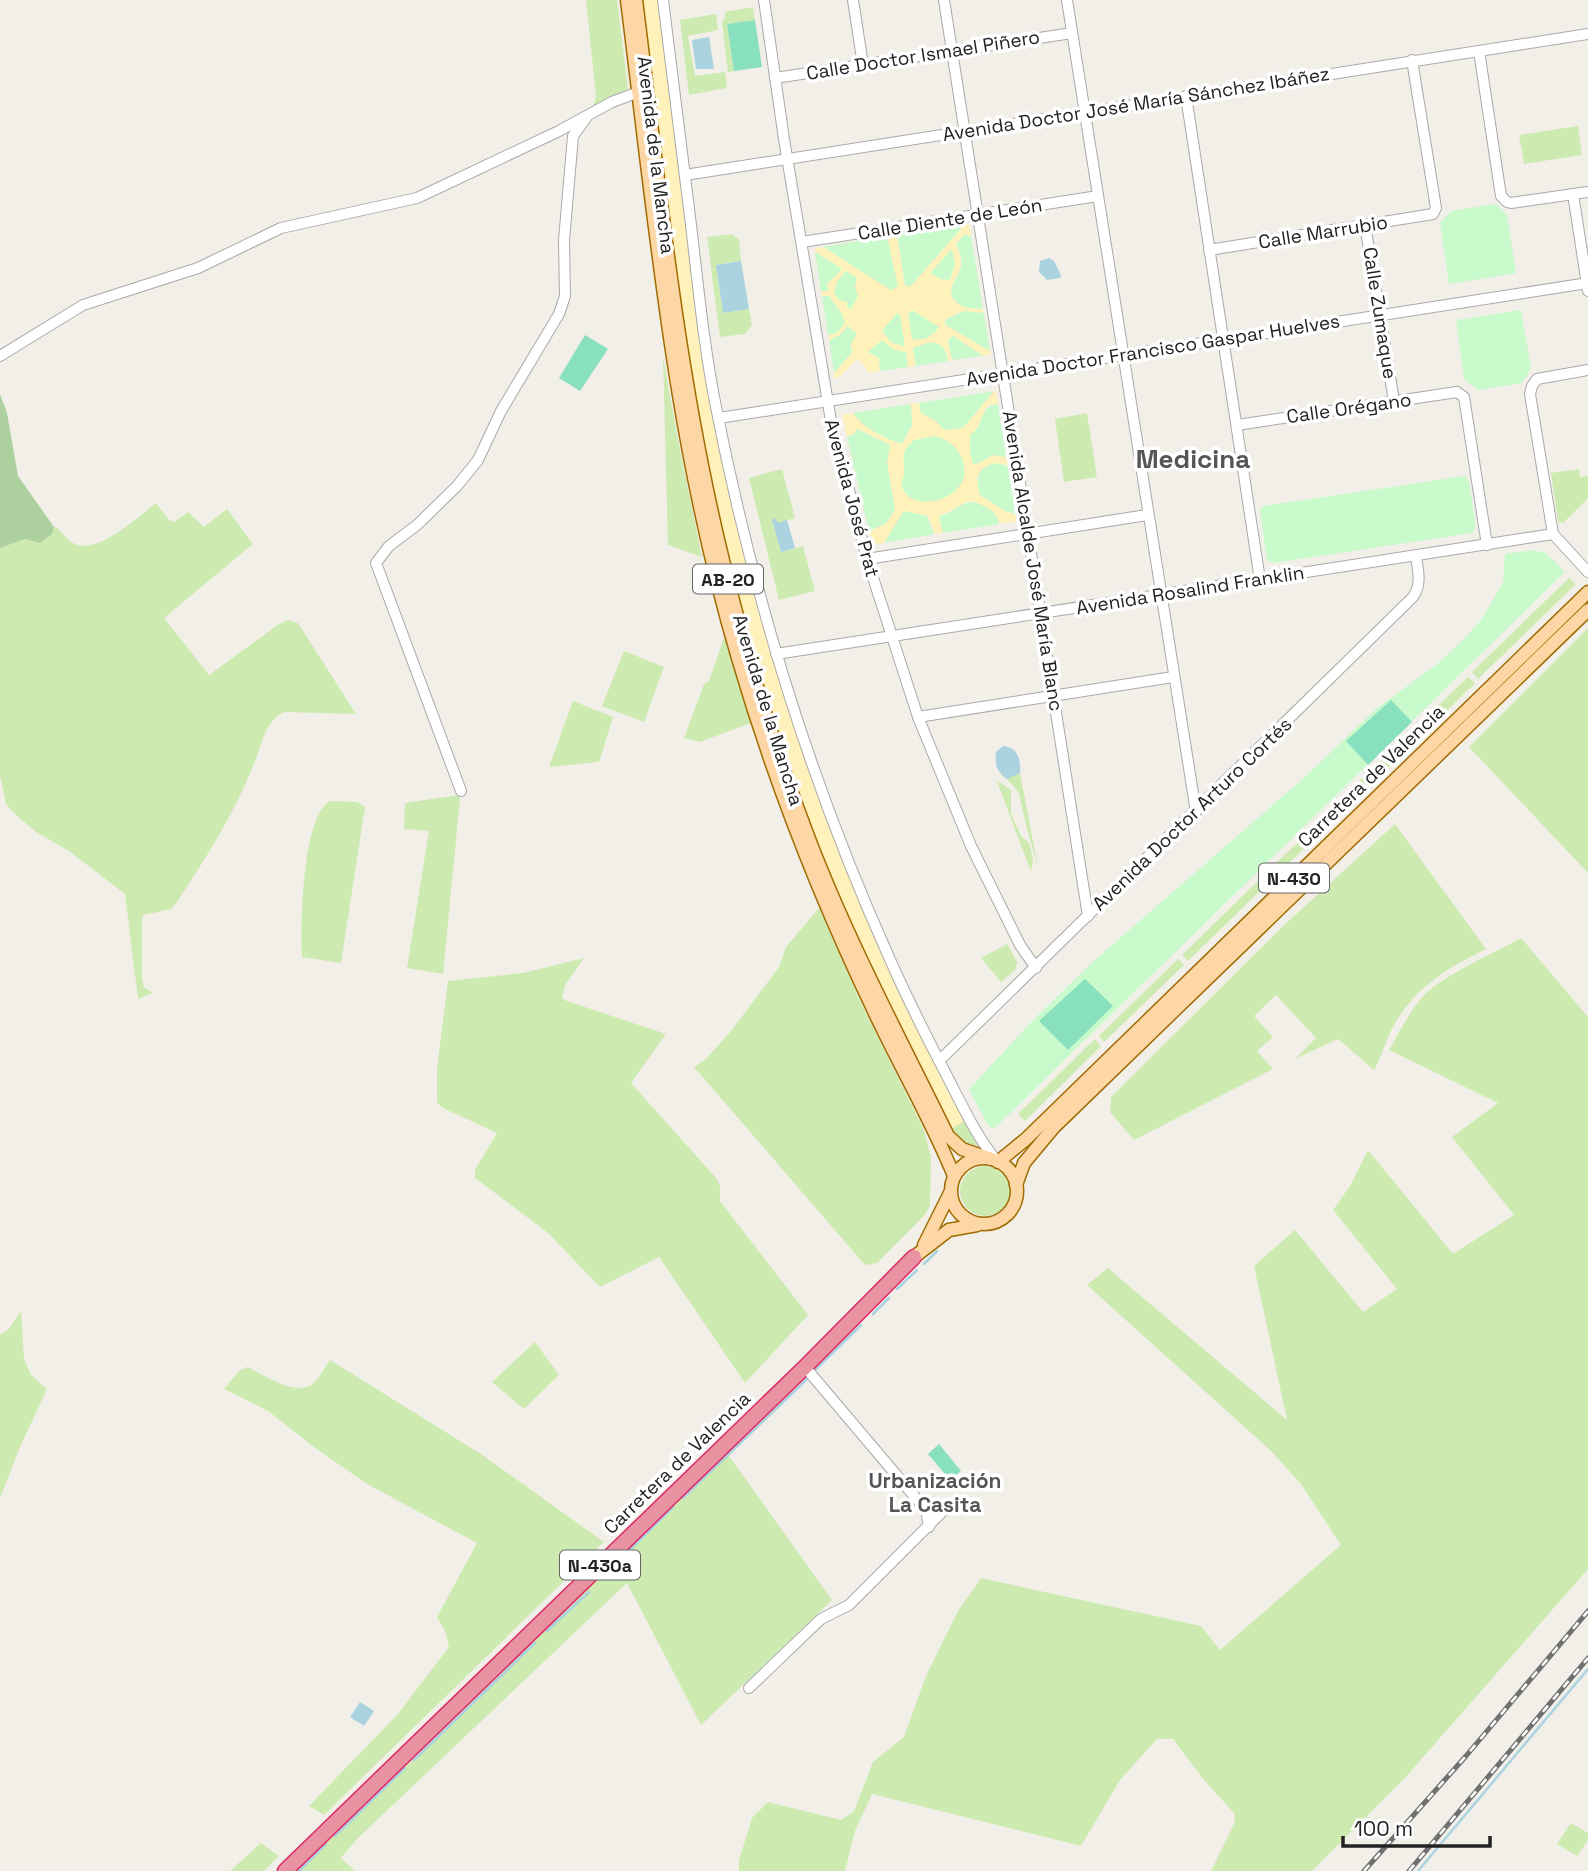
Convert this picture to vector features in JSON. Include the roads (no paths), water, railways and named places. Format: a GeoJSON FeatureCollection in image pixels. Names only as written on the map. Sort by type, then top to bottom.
{"type":"FeatureCollection","features":[{"type":"Feature","properties":{"kind":"highway","name":"Carretera de Valencia"},"geometry":{"type":"LineString","coordinates":[[285,1871],[805,1367],[914,1257]]}},
{"type":"Feature","properties":{"kind":"main road","name":"Avenida de la Mancha"},"geometry":{"type":"LineString","coordinates":[[627,0],[671,357],[685,438],[710,552],[738,658],[808,861],[873,1009],[942,1146],[954,1176]]}},
{"type":"Feature","properties":{"kind":"main road","name":"Avenida de la Mancha"},"geometry":{"type":"LineString","coordinates":[[636,0],[683,362],[699,457],[737,614],[774,736],[809,839],[888,1016],[948,1136],[962,1149],[995,1160]]}},
{"type":"Feature","properties":{"kind":"main road","name":"Carretera de Valencia"},"geometry":{"type":"LineString","coordinates":[[995,1160],[1040,1125],[1588,592]]}},
{"type":"Feature","properties":{"kind":"main road","name":"Carretera de Valencia"},"geometry":{"type":"LineString","coordinates":[[1016,1185],[1024,1163],[1054,1127],[1588,610]]}},
{"type":"Feature","properties":{"kind":"main road"},"geometry":{"type":"LineString","coordinates":[[995,1160],[1013,1175],[1016,1194],[1005,1217],[989,1224],[978,1224],[958,1213],[953,1203],[950,1192],[954,1176],[970,1161],[995,1160]]}},
{"type":"Feature","properties":{"kind":"main road","name":"Carretera de Valencia"},"geometry":{"type":"LineString","coordinates":[[914,1257],[924,1245],[950,1192]]}},
{"type":"Feature","properties":{"kind":"main road","name":"Carretera de Valencia"},"geometry":{"type":"LineString","coordinates":[[914,1257],[949,1230],[989,1224]]}},
{"type":"Feature","properties":{"kind":"street","name":"Avenida de la Mancha"},"geometry":{"type":"LineString","coordinates":[[663,0],[698,290],[719,418],[739,517],[776,654],[799,731],[869,914],[939,1061],[983,1145],[995,1160]]}},
{"type":"Feature","properties":{"kind":"street","name":"Avenida José Prat"},"geometry":{"type":"LineString","coordinates":[[764,0],[827,400],[867,559],[918,717],[971,846],[1020,945],[1035,968]]}},
{"type":"Feature","properties":{"kind":"street"},"geometry":{"type":"LineString","coordinates":[[853,0],[863,65]]}},
{"type":"Feature","properties":{"kind":"street","name":"Avenida Alcalde José María Blanc"},"geometry":{"type":"LineString","coordinates":[[944,0],[1088,916]]}},
{"type":"Feature","properties":{"kind":"street"},"geometry":{"type":"LineString","coordinates":[[1067,0],[1196,812]]}},
{"type":"Feature","properties":{"kind":"street","name":"Calle Doctor Ismael Piñero"},"geometry":{"type":"LineString","coordinates":[[775,78],[1072,33]]}},
{"type":"Feature","properties":{"kind":"street","name":"Avenida Doctor José María Sánchez Ibáñez"},"geometry":{"type":"LineString","coordinates":[[685,175],[1588,34]]}},
{"type":"Feature","properties":{"kind":"street"},"geometry":{"type":"LineString","coordinates":[[1479,51],[1502,196],[1507,202],[1588,192]]}},
{"type":"Feature","properties":{"kind":"street","name":"Calle Marrubio"},"geometry":{"type":"LineString","coordinates":[[1209,250],[1430,215],[1435,211],[1412,60]]}},
{"type":"Feature","properties":{"kind":"street"},"geometry":{"type":"LineString","coordinates":[[0,356],[83,305],[198,268],[281,228],[417,198],[639,92]]}},
{"type":"Feature","properties":{"kind":"street"},"geometry":{"type":"LineString","coordinates":[[1186,96],[1260,580]]}},
{"type":"Feature","properties":{"kind":"street"},"geometry":{"type":"LineString","coordinates":[[461,791],[376,562],[389,546],[418,525],[457,486],[478,460],[501,411],[559,314],[565,296],[564,240],[573,136],[586,118]]}},
{"type":"Feature","properties":{"kind":"street"},"geometry":{"type":"LineString","coordinates":[[1573,194],[1588,286]]}},
{"type":"Feature","properties":{"kind":"street","name":"Calle Diente de León"},"geometry":{"type":"LineString","coordinates":[[802,242],[1098,196]]}},
{"type":"Feature","properties":{"kind":"street","name":"Calle Zumaque"},"geometry":{"type":"LineString","coordinates":[[1366,225],[1394,401]]}},
{"type":"Feature","properties":{"kind":"street","name":"Avenida Doctor Francisco Gaspar Huelves"},"geometry":{"type":"LineString","coordinates":[[719,418],[1003,372],[1588,286]]}},
{"type":"Feature","properties":{"kind":"street"},"geometry":{"type":"LineString","coordinates":[[1588,370],[1537,379],[1530,394],[1553,534],[1588,572]]}},
{"type":"Feature","properties":{"kind":"street","name":"Calle Orégano"},"geometry":{"type":"LineString","coordinates":[[1237,425],[1457,392],[1462,394],[1487,545]]}},
{"type":"Feature","properties":{"kind":"street"},"geometry":{"type":"LineString","coordinates":[[867,559],[1147,515]]}},
{"type":"Feature","properties":{"kind":"street","name":"Avenida Rosalind Franklin"},"geometry":{"type":"LineString","coordinates":[[776,654],[1553,534]]}},
{"type":"Feature","properties":{"kind":"street","name":"Avenida Doctor Arturo Cortés"},"geometry":{"type":"LineString","coordinates":[[939,1061],[1413,597],[1420,582],[1416,556]]}},
{"type":"Feature","properties":{"kind":"street"},"geometry":{"type":"LineString","coordinates":[[918,717],[1173,677]]}},
{"type":"Feature","properties":{"kind":"street"},"geometry":{"type":"LineString","coordinates":[[805,1367],[926,1510],[929,1527]]}},
{"type":"Feature","properties":{"kind":"street"},"geometry":{"type":"LineString","coordinates":[[749,1688],[821,1619],[849,1605],[943,1511]]}},
{"type":"Feature","properties":{"kind":"water"},"geometry":{"type":"Polygon","coordinates":[[[709,37],[714,69],[696,69],[692,40],[709,37]]]}},
{"type":"Feature","properties":{"kind":"water"},"geometry":{"type":"Polygon","coordinates":[[[1049,258],[1054,261],[1060,278],[1047,280],[1039,272],[1040,261],[1049,258]]]}},
{"type":"Feature","properties":{"kind":"water"},"geometry":{"type":"Polygon","coordinates":[[[741,261],[749,309],[723,313],[716,265],[741,261]]]}},
{"type":"Feature","properties":{"kind":"water"},"geometry":{"type":"Polygon","coordinates":[[[776,518],[778,523],[787,520],[795,548],[781,552],[772,520],[776,518]]]}},
{"type":"Feature","properties":{"kind":"water"},"geometry":{"type":"Polygon","coordinates":[[[1003,746],[1015,752],[1020,763],[1020,773],[1007,779],[996,764],[996,752],[1003,746]]]}},
{"type":"Feature","properties":{"kind":"water"},"geometry":{"type":"Polygon","coordinates":[[[360,1702],[374,1711],[364,1726],[350,1717],[360,1702]]]}},
{"type":"Feature","properties":{"kind":"waterway"},"geometry":{"type":"LineString","coordinates":[[924,1264],[937,1251]]}},
{"type":"Feature","properties":{"kind":"waterway"},"geometry":{"type":"LineString","coordinates":[[897,1289],[917,1270]]}},
{"type":"Feature","properties":{"kind":"waterway"},"geometry":{"type":"LineString","coordinates":[[873,1314],[889,1298]]}},
{"type":"Feature","properties":{"kind":"waterway"},"geometry":{"type":"LineString","coordinates":[[815,1370],[861,1325]]}},
{"type":"Feature","properties":{"kind":"waterway"},"geometry":{"type":"LineString","coordinates":[[683,1498],[808,1378]]}},
{"type":"Feature","properties":{"kind":"waterway"},"geometry":{"type":"LineString","coordinates":[[611,1569],[673,1507]]}},
{"type":"Feature","properties":{"kind":"waterway"},"geometry":{"type":"LineString","coordinates":[[547,1631],[589,1592]]}},
{"type":"Feature","properties":{"kind":"waterway"},"geometry":{"type":"LineString","coordinates":[[414,1760],[535,1643]]}},
{"type":"Feature","properties":{"kind":"waterway"},"geometry":{"type":"LineString","coordinates":[[1418,1871],[1588,1669]]}},
{"type":"Feature","properties":{"kind":"waterway"},"geometry":{"type":"LineString","coordinates":[[335,1836],[405,1768]]}},
{"type":"Feature","properties":{"kind":"waterway"},"geometry":{"type":"LineString","coordinates":[[299,1871],[326,1844]]}},
{"type":"Feature","properties":{"kind":"railway"},"geometry":{"type":"LineString","coordinates":[[1364,1871],[1466,1756],[1588,1611]]}},
{"type":"Feature","properties":{"kind":"railway"},"geometry":{"type":"LineString","coordinates":[[1409,1871],[1588,1658]]}},
{"type":"Feature","properties":{"kind":"district","name":"Medicina"},"geometry":{"type":"Point","coordinates":[1193,459]}},
{"type":"Feature","properties":{"kind":"district","name":"Urbanización La Casita"},"geometry":{"type":"Point","coordinates":[935,1492]}}]}
